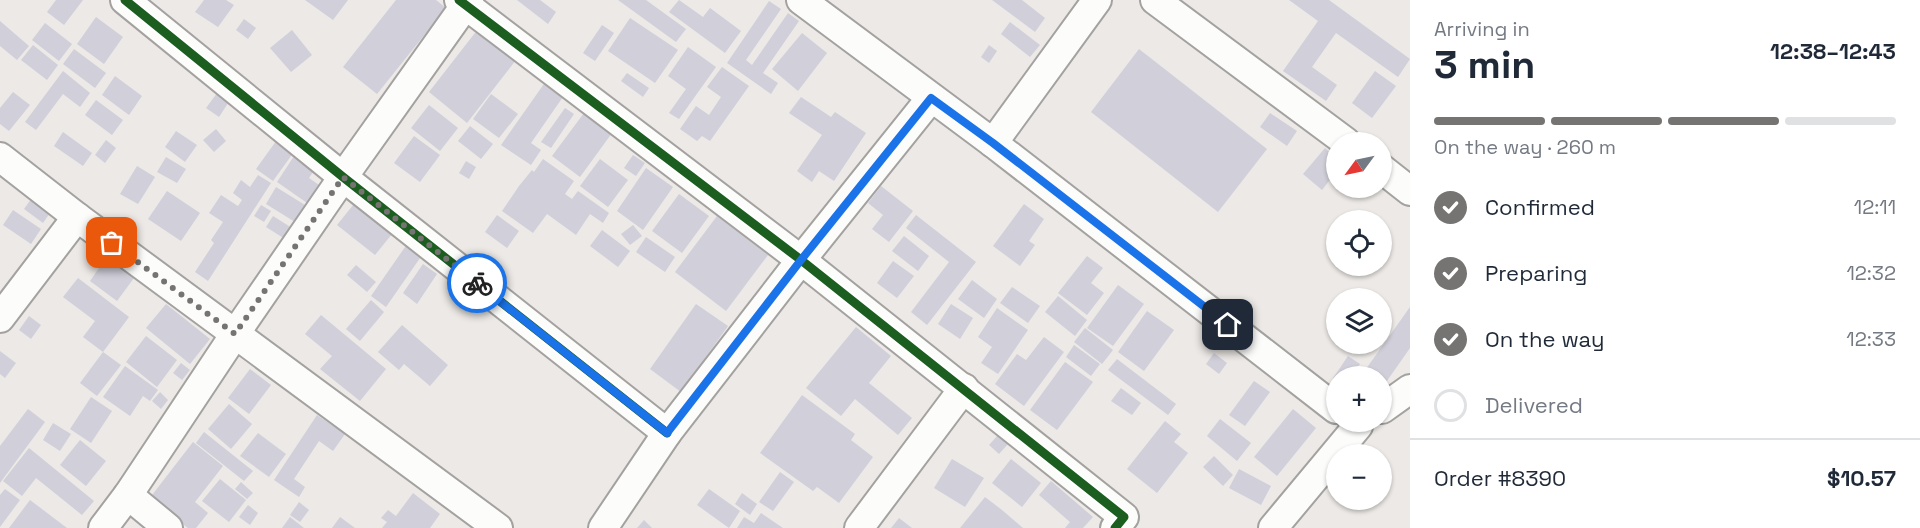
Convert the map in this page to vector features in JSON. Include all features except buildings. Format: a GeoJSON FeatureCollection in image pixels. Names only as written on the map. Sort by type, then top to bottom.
{"type":"FeatureCollection","features":[{"type":"Feature","properties":{"kind":"street"},"geometry":{"type":"LineString","coordinates":[[125,0],[343,177],[667,433]]}},
{"type":"Feature","properties":{"kind":"street"},"geometry":{"type":"LineString","coordinates":[[801,0],[993,143],[1326,398]]}},
{"type":"Feature","properties":{"kind":"street"},"geometry":{"type":"LineString","coordinates":[[993,143],[1097,0]]}},
{"type":"Feature","properties":{"kind":"street"},"geometry":{"type":"LineString","coordinates":[[1155,0],[1333,132]]}},
{"type":"Feature","properties":{"kind":"street"},"geometry":{"type":"LineString","coordinates":[[103,528],[128,495],[235,334],[464,2],[964,388],[1127,524]]}},
{"type":"Feature","properties":{"kind":"street"},"geometry":{"type":"LineString","coordinates":[[603,528],[667,433],[801,260],[931,98]]}},
{"type":"Feature","properties":{"kind":"street"},"geometry":{"type":"LineString","coordinates":[[0,157],[77,217],[498,528]]}},
{"type":"Feature","properties":{"kind":"street"},"geometry":{"type":"LineString","coordinates":[[1392,177],[1410,191]]}},
{"type":"Feature","properties":{"kind":"street"},"geometry":{"type":"LineString","coordinates":[[0,318],[77,217]]}},
{"type":"Feature","properties":{"kind":"street"},"geometry":{"type":"LineString","coordinates":[[859,528],[964,388]]}},
{"type":"Feature","properties":{"kind":"street"},"geometry":{"type":"LineString","coordinates":[[1392,402],[1410,389]]}},
{"type":"Feature","properties":{"kind":"street"},"geometry":{"type":"LineString","coordinates":[[1273,528],[1343,432]]}},
{"type":"Feature","properties":{"kind":"street"},"geometry":{"type":"LineString","coordinates":[[128,495],[168,528]]}},
{"type":"Feature","properties":{"kind":"cycle path"},"geometry":{"type":"LineString","coordinates":[[125,0],[343,177],[667,433]]}},
{"type":"Feature","properties":{"kind":"cycle path"},"geometry":{"type":"LineString","coordinates":[[459,0],[801,260],[1124,517],[1115,528]]}},
{"type":"Feature","properties":{"kind":"way so far"},"geometry":{"type":"LineString","coordinates":[[112,243],[235,334],[343,177],[477,283]]}},
{"type":"Feature","properties":{"kind":"route"},"geometry":{"type":"LineString","coordinates":[[477,283],[667,433],[801,260],[931,98],[993,143],[1228,325]]}}]}
